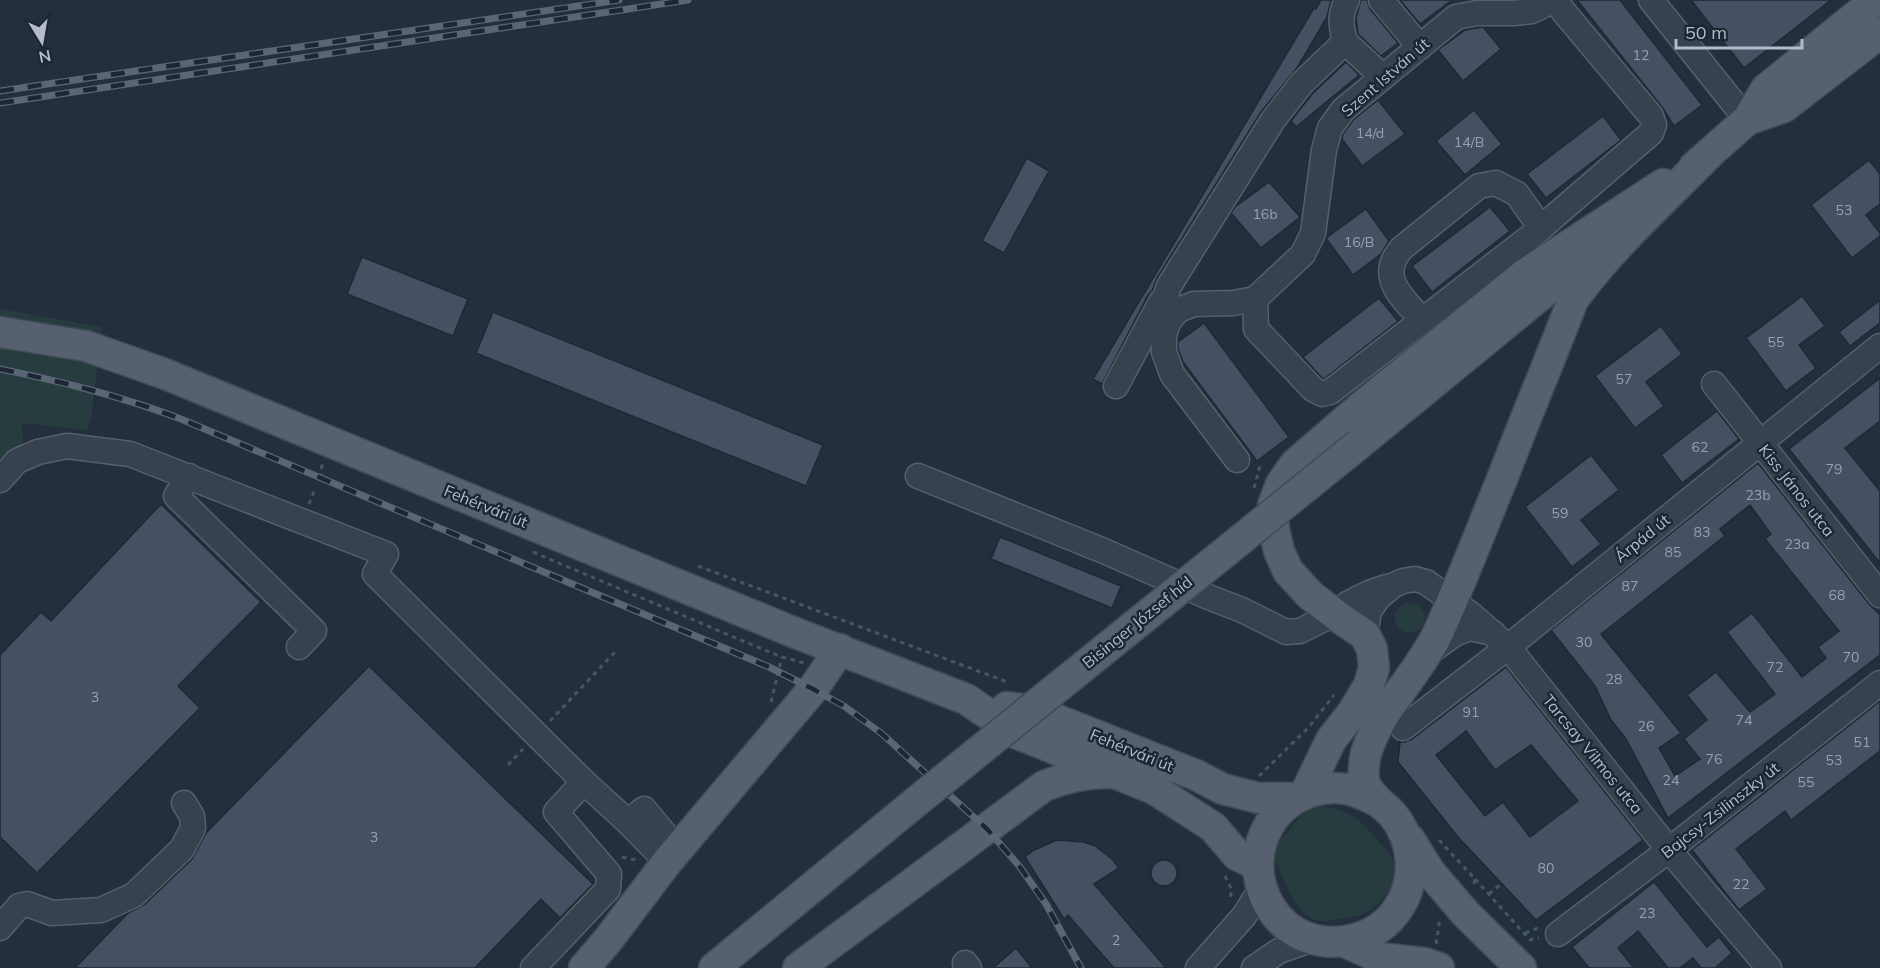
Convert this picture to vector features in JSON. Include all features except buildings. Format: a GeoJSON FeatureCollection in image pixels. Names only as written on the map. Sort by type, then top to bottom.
{"type":"FeatureCollection","features":[{"type":"Feature","properties":{"kind":"main road"},"geometry":{"type":"LineString","coordinates":[[1378,802],[1365,784],[1363,765],[1367,750],[1379,723],[1428,653],[1453,600],[1573,300],[1605,260],[1708,155],[1747,120],[1767,89],[1860,10],[1877,0]]}},
{"type":"Feature","properties":{"kind":"main road"},"geometry":{"type":"LineString","coordinates":[[1747,120],[1784,107],[1880,33]]}},
{"type":"Feature","properties":{"kind":"main road"},"geometry":{"type":"LineString","coordinates":[[1301,796],[1331,740],[1353,712],[1369,685],[1374,668],[1372,649],[1365,635],[1310,595],[1288,571],[1279,551],[1274,529],[1273,505],[1281,484],[1295,464],[1361,407],[1526,274],[1708,155]]}},
{"type":"Feature","properties":{"kind":"main road","name":"Bisinger József híd"},"geometry":{"type":"LineString","coordinates":[[714,968],[1541,297],[1708,155]]}},
{"type":"Feature","properties":{"kind":"main road","name":"Fehérvári út"},"geometry":{"type":"LineString","coordinates":[[0,332],[86,346],[165,374],[793,632],[966,699],[1035,711],[1196,775],[1223,789],[1258,798],[1301,796]]}},
{"type":"Feature","properties":{"kind":"main road"},"geometry":{"type":"LineString","coordinates":[[584,968],[673,856],[813,688],[840,649]]}},
{"type":"Feature","properties":{"kind":"main road","name":"Fehérvári út"},"geometry":{"type":"LineString","coordinates":[[966,699],[1018,734],[1154,789],[1176,802],[1213,827],[1259,877]]}},
{"type":"Feature","properties":{"kind":"main road"},"geometry":{"type":"LineString","coordinates":[[798,968],[1044,786],[1070,776],[1112,773]]}},
{"type":"Feature","properties":{"kind":"main road"},"geometry":{"type":"LineString","coordinates":[[1401,827],[1409,847],[1411,869],[1408,890],[1398,909],[1384,924],[1365,936],[1345,942],[1313,939],[1296,932],[1281,921],[1269,906],[1259,877],[1259,849],[1272,820],[1283,808],[1301,796],[1335,788],[1358,792],[1378,802],[1391,813],[1401,827],[1430,872],[1466,915],[1521,968]]}},
{"type":"Feature","properties":{"kind":"main road"},"geometry":{"type":"LineString","coordinates":[[1345,942],[1380,958],[1424,963],[1437,959]]}},
{"type":"Feature","properties":{"kind":"street"},"geometry":{"type":"LineString","coordinates":[[1347,0],[1342,10],[1341,22],[1345,42],[1383,77]]}},
{"type":"Feature","properties":{"kind":"street"},"geometry":{"type":"LineString","coordinates":[[1382,0],[1420,47]]}},
{"type":"Feature","properties":{"kind":"street","name":"Szent István út"},"geometry":{"type":"LineString","coordinates":[[1555,0],[1651,116],[1654,125],[1651,133],[1541,228],[1330,392],[1322,394],[1313,389],[1256,329],[1255,299],[1303,254],[1313,233],[1324,150],[1330,128],[1343,111],[1420,47],[1450,8],[1477,13],[1509,7],[1532,11],[1555,0]]}},
{"type":"Feature","properties":{"kind":"street"},"geometry":{"type":"LineString","coordinates":[[1651,0],[1747,120]]}},
{"type":"Feature","properties":{"kind":"street"},"geometry":{"type":"LineString","coordinates":[[1116,386],[1169,286],[1273,120],[1302,83],[1345,42]]}},
{"type":"Feature","properties":{"kind":"street"},"geometry":{"type":"LineString","coordinates":[[1422,320],[1395,288],[1390,271],[1395,256],[1479,186],[1496,183],[1517,194],[1541,228]]}},
{"type":"Feature","properties":{"kind":"street"},"geometry":{"type":"LineString","coordinates":[[1169,286],[1160,313],[1164,334],[1164,352],[1172,374],[1237,460]]}},
{"type":"Feature","properties":{"kind":"street"},"geometry":{"type":"LineString","coordinates":[[1164,334],[1169,321],[1178,310],[1194,304],[1233,303],[1255,299]]}},
{"type":"Feature","properties":{"kind":"street","name":"Árpád út"},"geometry":{"type":"LineString","coordinates":[[1403,728],[1500,640],[1760,442],[1880,346]]}},
{"type":"Feature","properties":{"kind":"street","name":"Kiss János utca"},"geometry":{"type":"LineString","coordinates":[[1714,384],[1880,595]]}},
{"type":"Feature","properties":{"kind":"street"},"geometry":{"type":"LineString","coordinates":[[0,480],[17,461],[38,452],[67,447],[130,454],[386,554],[375,574],[584,782],[636,815],[673,856]]}},
{"type":"Feature","properties":{"kind":"street","name":"Tarcsay Vilmos utca"},"geometry":{"type":"LineString","coordinates":[[918,476],[1242,609],[1286,632],[1300,631],[1369,593],[1416,579],[1426,582],[1453,600],[1500,640],[1669,850],[1769,968]]}},
{"type":"Feature","properties":{"kind":"street"},"geometry":{"type":"LineString","coordinates":[[189,477],[176,496],[314,631],[299,647]]}},
{"type":"Feature","properties":{"kind":"street"},"geometry":{"type":"LineString","coordinates":[[1365,635],[1369,612],[1378,598],[1392,585]]}},
{"type":"Feature","properties":{"kind":"street"},"geometry":{"type":"LineString","coordinates":[[1428,653],[1453,635],[1469,628],[1500,640]]}},
{"type":"Feature","properties":{"kind":"street","name":"Bajcsy-Zsilinszky út"},"geometry":{"type":"LineString","coordinates":[[1550,931],[1669,850],[1880,683]]}},
{"type":"Feature","properties":{"kind":"street"},"geometry":{"type":"LineString","coordinates":[[533,968],[608,889],[609,874],[556,812],[584,782]]}},
{"type":"Feature","properties":{"kind":"street"},"geometry":{"type":"LineString","coordinates":[[0,928],[19,906],[27,904],[52,913],[102,910],[134,895],[182,849],[193,828],[192,816],[184,803]]}},
{"type":"Feature","properties":{"kind":"street"},"geometry":{"type":"LineString","coordinates":[[1198,968],[1244,916],[1259,877]]}},
{"type":"Feature","properties":{"kind":"street"},"geometry":{"type":"LineString","coordinates":[[1254,968],[1279,951],[1313,939]]}},
{"type":"Feature","properties":{"kind":"path"},"geometry":{"type":"LineString","coordinates":[[321,478],[323,458]]}},
{"type":"Feature","properties":{"kind":"path"},"geometry":{"type":"LineString","coordinates":[[508,765],[615,652]]}},
{"type":"Feature","properties":{"kind":"path"},"geometry":{"type":"LineString","coordinates":[[1247,795],[1254,780],[1309,727]]}},
{"type":"Feature","properties":{"kind":"path"},"geometry":{"type":"LineString","coordinates":[[1224,875],[1232,890],[1229,905]]}},
{"type":"Feature","properties":{"kind":"path"},"geometry":{"type":"LineString","coordinates":[[1475,879],[1530,940]]}},
{"type":"Feature","properties":{"kind":"path"},"geometry":{"type":"LineString","coordinates":[[1489,895],[1502,884]]}},
{"type":"Feature","properties":{"kind":"path"},"geometry":{"type":"LineString","coordinates":[[1437,959],[1440,918]]}},
{"type":"Feature","properties":{"kind":"path"},"geometry":{"type":"LineString","coordinates":[[1524,933],[1550,931]]}},
{"type":"Feature","properties":{"kind":"green space"},"geometry":{"type":"Polygon","coordinates":[[[0,309],[102,327],[91,419],[87,430],[22,423],[23,446],[0,458],[0,309]]]}},
{"type":"Feature","properties":{"kind":"green space"},"geometry":{"type":"Polygon","coordinates":[[[1410,603],[1420,608],[1425,618],[1420,628],[1410,633],[1400,628],[1395,618],[1400,608],[1410,603]]]}},
{"type":"Feature","properties":{"kind":"green space"},"geometry":{"type":"Polygon","coordinates":[[[1319,806],[1343,811],[1356,818],[1394,861],[1396,872],[1388,893],[1371,910],[1352,917],[1316,920],[1304,913],[1293,900],[1273,858],[1275,849],[1309,807],[1319,806]]]}},
{"type":"Feature","properties":{"kind":"railway"},"geometry":{"type":"LineString","coordinates":[[0,91],[619,0]]}},
{"type":"Feature","properties":{"kind":"railway"},"geometry":{"type":"LineString","coordinates":[[0,103],[688,0]]}},
{"type":"Feature","properties":{"kind":"railway"},"geometry":{"type":"LineString","coordinates":[[0,369],[92,390],[181,419],[769,667],[844,706],[881,733],[987,829],[1020,867],[1046,904],[1081,968]]}}]}
